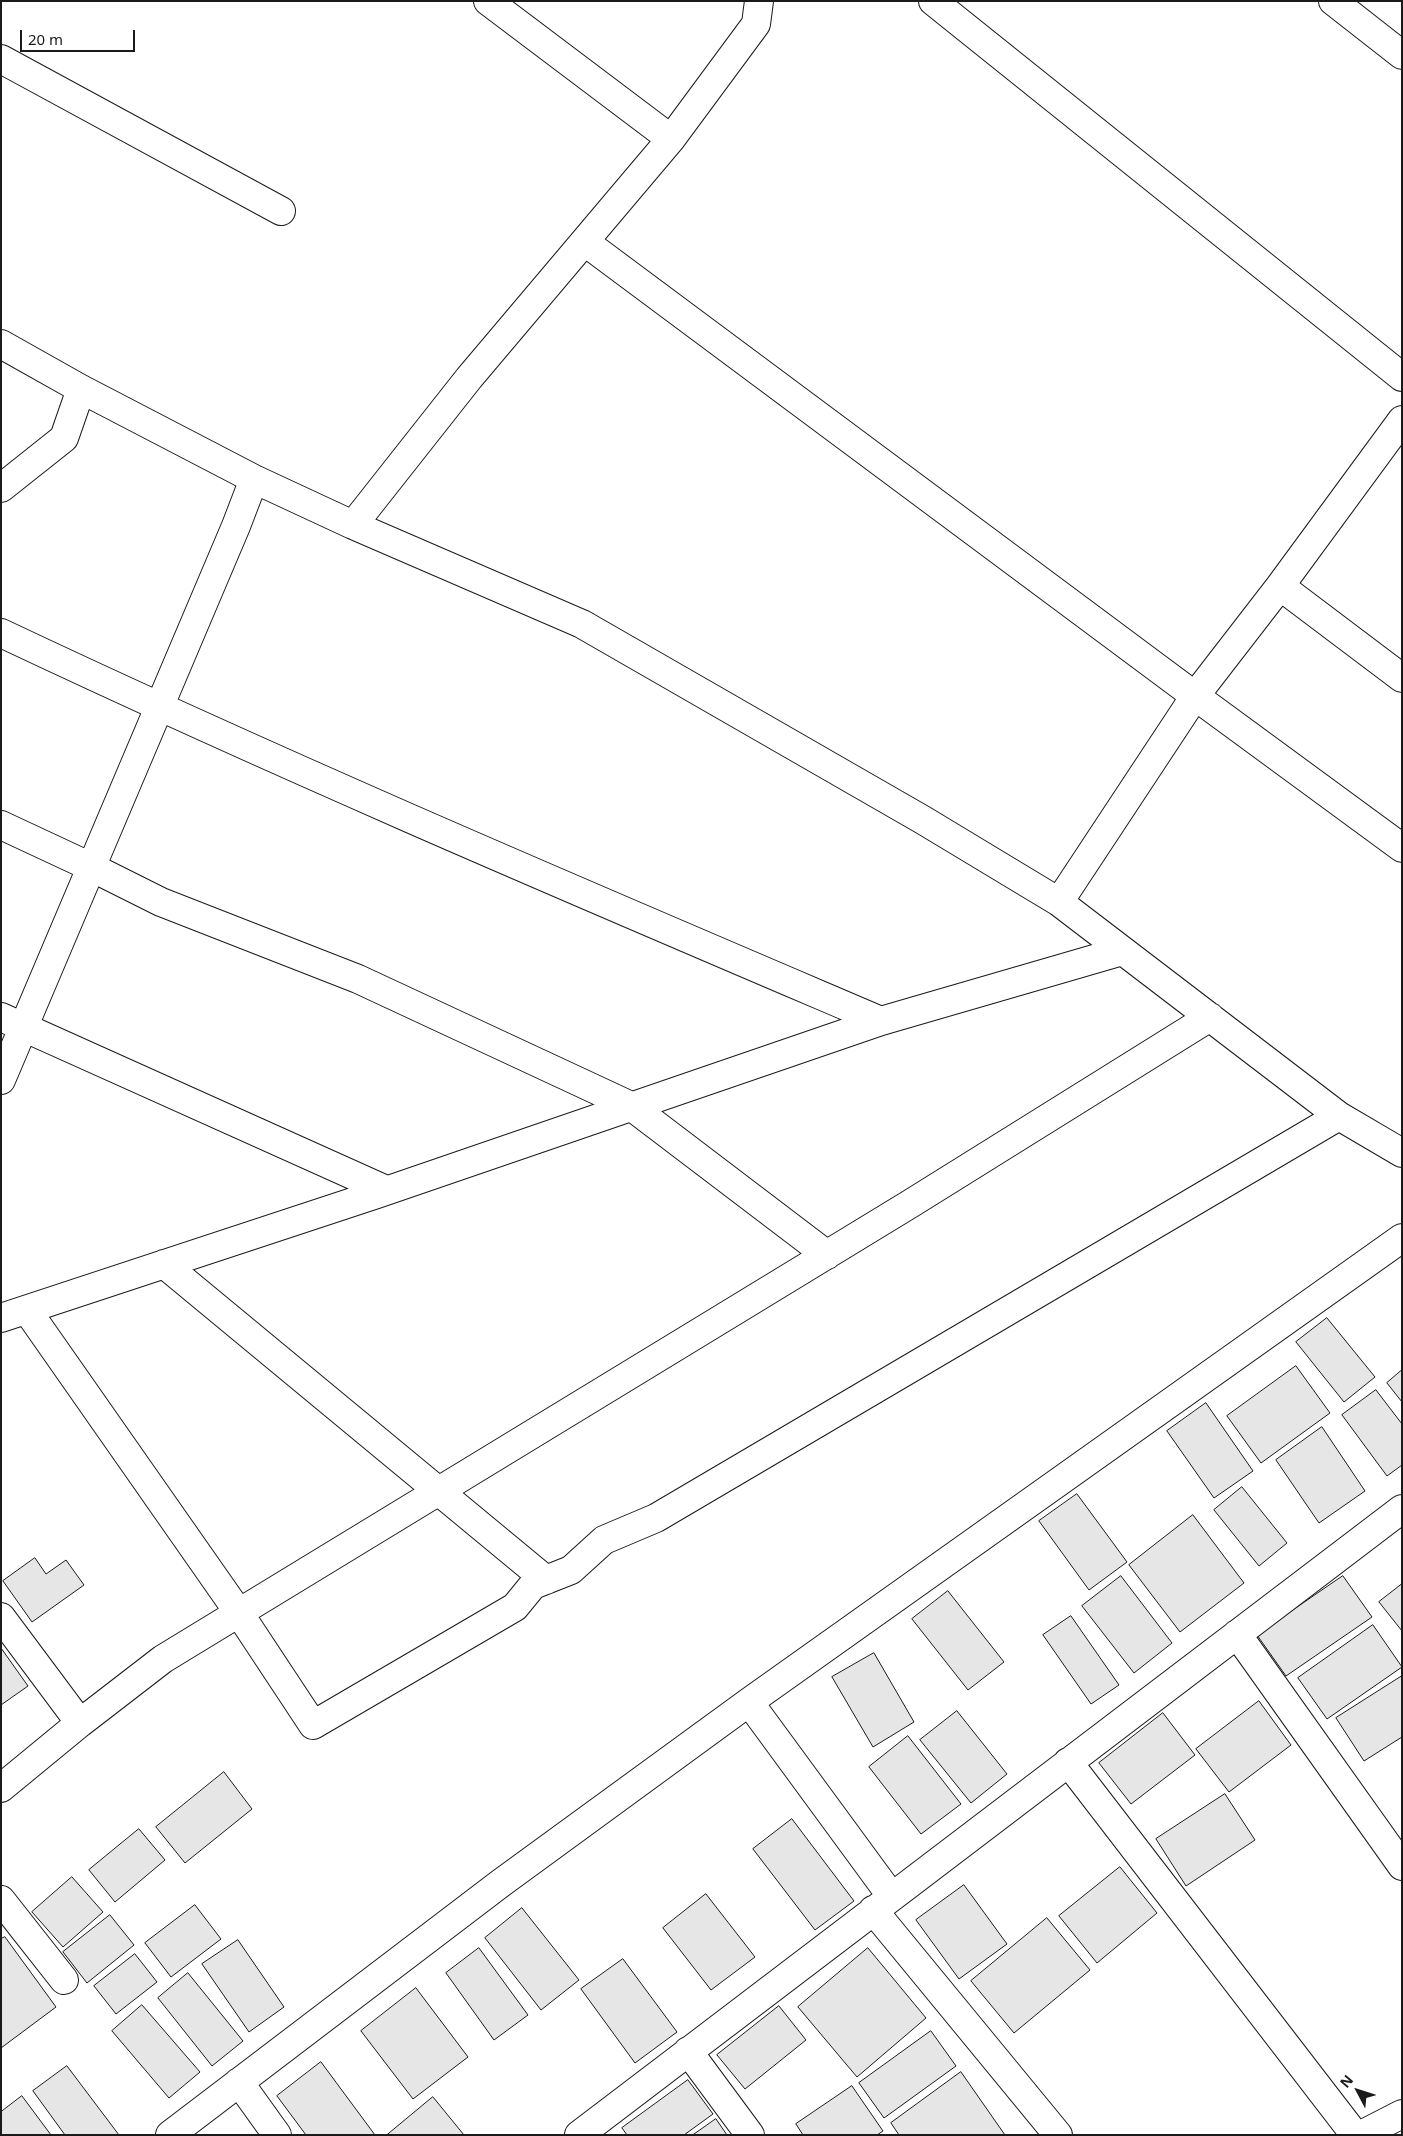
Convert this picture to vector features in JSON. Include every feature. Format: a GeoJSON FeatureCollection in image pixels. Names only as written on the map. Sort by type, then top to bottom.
{"type":"FeatureCollection","features":[{"type":"Feature","properties":{"kind":"street"},"geometry":{"type":"LineString","coordinates":[[488,1],[671,140]]}},
{"type":"Feature","properties":{"kind":"street"},"geometry":{"type":"LineString","coordinates":[[353,525],[469,378],[671,140],[756,24],[759,1]]}},
{"type":"Feature","properties":{"kind":"street"},"geometry":{"type":"LineString","coordinates":[[933,1],[1402,377]]}},
{"type":"Feature","properties":{"kind":"street"},"geometry":{"type":"LineString","coordinates":[[1333,1],[1402,55]]}},
{"type":"Feature","properties":{"kind":"street"},"geometry":{"type":"LineString","coordinates":[[1,59],[281,211]]}},
{"type":"Feature","properties":{"kind":"street"},"geometry":{"type":"LineString","coordinates":[[584,242],[1194,696],[1402,848]]}},
{"type":"Feature","properties":{"kind":"street"},"geometry":{"type":"LineString","coordinates":[[1,344],[81,389],[254,479],[353,525],[582,624],[923,820],[1059,902],[1339,1116],[1402,1153]]}},
{"type":"Feature","properties":{"kind":"street"},"geometry":{"type":"LineString","coordinates":[[1,488],[64,438],[81,389]]}},
{"type":"Feature","properties":{"kind":"street"},"geometry":{"type":"LineString","coordinates":[[1059,902],[1194,696],[1280,586],[1402,420]]}},
{"type":"Feature","properties":{"kind":"street"},"geometry":{"type":"LineString","coordinates":[[1,1080],[13,1022],[91,867],[254,479]]}},
{"type":"Feature","properties":{"kind":"street"},"geometry":{"type":"LineString","coordinates":[[1280,586],[1402,678]]}},
{"type":"Feature","properties":{"kind":"street"},"geometry":{"type":"LineString","coordinates":[[1,633],[159,708],[472,846],[881,1021]]}},
{"type":"Feature","properties":{"kind":"street"},"geometry":{"type":"LineString","coordinates":[[1,825],[160,902],[358,979],[631,1106],[826,1255]]}},
{"type":"Feature","properties":{"kind":"street"},"geometry":{"type":"LineString","coordinates":[[1,1318],[386,1190],[881,1021],[1122,951]]}},
{"type":"Feature","properties":{"kind":"street"},"geometry":{"type":"LineString","coordinates":[[1,1788],[80,1723],[163,1659],[826,1255],[1210,1017]]}},
{"type":"Feature","properties":{"kind":"street"},"geometry":{"type":"LineString","coordinates":[[13,1022],[386,1190]]}},
{"type":"Feature","properties":{"kind":"street"},"geometry":{"type":"LineString","coordinates":[[27,1310],[239,1613],[313,1725],[515,1607],[533,1586],[571,1570],[604,1540],[656,1518],[1339,1116]]}},
{"type":"Feature","properties":{"kind":"street"},"geometry":{"type":"LineString","coordinates":[[170,2135],[501,1883],[748,1702],[1402,1238]]}},
{"type":"Feature","properties":{"kind":"street"},"geometry":{"type":"LineString","coordinates":[[164,1264],[546,1580]]}},
{"type":"Feature","properties":{"kind":"street"},"geometry":{"type":"LineString","coordinates":[[578,2135],[1402,1509]]}},
{"type":"Feature","properties":{"kind":"street"},"geometry":{"type":"LineString","coordinates":[[1,1617],[80,1723]]}},
{"type":"Feature","properties":{"kind":"street"},"geometry":{"type":"LineString","coordinates":[[1237,1634],[1402,1866]]}},
{"type":"Feature","properties":{"kind":"street"},"geometry":{"type":"LineString","coordinates":[[748,1702],[882,1904],[1058,2135]]}},
{"type":"Feature","properties":{"kind":"street"},"geometry":{"type":"LineString","coordinates":[[1068,1762],[1355,2135]]}},
{"type":"Feature","properties":{"kind":"street"},"geometry":{"type":"LineString","coordinates":[[1,1900],[64,1980]]}},
{"type":"Feature","properties":{"kind":"street"},"geometry":{"type":"LineString","coordinates":[[688,2051],[750,2135]]}},
{"type":"Feature","properties":{"kind":"street"},"geometry":{"type":"LineString","coordinates":[[239,2082],[277,2135]]}},
{"type":"Feature","properties":{"kind":"street"},"geometry":{"type":"LineString","coordinates":[[1360,2135],[1402,2114]]}},
{"type":"Feature","properties":{"kind":"building"},"geometry":{"type":"Polygon","coordinates":[[[1327,1318],[1375,1377],[1344,1402],[1296,1342],[1327,1318]]]}},
{"type":"Feature","properties":{"kind":"building"},"geometry":{"type":"Polygon","coordinates":[[[1296,1366],[1330,1413],[1261,1463],[1227,1416],[1296,1366]]]}},
{"type":"Feature","properties":{"kind":"building"},"geometry":{"type":"Polygon","coordinates":[[[1402,1370],[1402,1402],[1387,1383],[1402,1370]]]}},
{"type":"Feature","properties":{"kind":"building"},"geometry":{"type":"Polygon","coordinates":[[[1376,1390],[1402,1424],[1402,1465],[1387,1476],[1342,1415],[1376,1390]]]}},
{"type":"Feature","properties":{"kind":"building"},"geometry":{"type":"Polygon","coordinates":[[[1206,1403],[1253,1471],[1214,1498],[1167,1431],[1206,1403]]]}},
{"type":"Feature","properties":{"kind":"building"},"geometry":{"type":"Polygon","coordinates":[[[1322,1427],[1365,1491],[1319,1523],[1276,1460],[1322,1427]]]}},
{"type":"Feature","properties":{"kind":"building"},"geometry":{"type":"Polygon","coordinates":[[[1242,1487],[1287,1543],[1259,1566],[1214,1510],[1242,1487]]]}},
{"type":"Feature","properties":{"kind":"building"},"geometry":{"type":"Polygon","coordinates":[[[1077,1494],[1127,1562],[1089,1590],[1039,1521],[1077,1494]]]}},
{"type":"Feature","properties":{"kind":"building"},"geometry":{"type":"Polygon","coordinates":[[[1193,1515],[1244,1583],[1180,1632],[1129,1565],[1193,1515]]]}},
{"type":"Feature","properties":{"kind":"building"},"geometry":{"type":"Polygon","coordinates":[[[35,1558],[46,1574],[66,1560],[84,1585],[32,1622],[3,1581],[35,1558]]]}},
{"type":"Feature","properties":{"kind":"building"},"geometry":{"type":"Polygon","coordinates":[[[1121,1576],[1172,1643],[1134,1673],[1082,1606],[1121,1576]]]}},
{"type":"Feature","properties":{"kind":"building"},"geometry":{"type":"Polygon","coordinates":[[[1343,1576],[1372,1617],[1286,1676],[1257,1635],[1343,1576]]]}},
{"type":"Feature","properties":{"kind":"building"},"geometry":{"type":"Polygon","coordinates":[[[1402,1584],[1402,1631],[1379,1602],[1402,1584]]]}},
{"type":"Feature","properties":{"kind":"building"},"geometry":{"type":"Polygon","coordinates":[[[948,1591],[1004,1662],[968,1690],[912,1619],[948,1591]]]}},
{"type":"Feature","properties":{"kind":"building"},"geometry":{"type":"Polygon","coordinates":[[[1071,1616],[1119,1685],[1091,1704],[1043,1635],[1071,1616]]]}},
{"type":"Feature","properties":{"kind":"building"},"geometry":{"type":"Polygon","coordinates":[[[1373,1625],[1402,1667],[1327,1719],[1298,1678],[1373,1625]]]}},
{"type":"Feature","properties":{"kind":"building"},"geometry":{"type":"Polygon","coordinates":[[[1,1648],[28,1686],[1,1705],[1,1648]]]}},
{"type":"Feature","properties":{"kind":"building"},"geometry":{"type":"Polygon","coordinates":[[[874,1653],[914,1722],[873,1747],[832,1677],[874,1653]]]}},
{"type":"Feature","properties":{"kind":"building"},"geometry":{"type":"Polygon","coordinates":[[[1402,1676],[1402,1737],[1364,1761],[1336,1718],[1402,1676]]]}},
{"type":"Feature","properties":{"kind":"building"},"geometry":{"type":"Polygon","coordinates":[[[1259,1701],[1291,1745],[1229,1792],[1196,1749],[1259,1701]]]}},
{"type":"Feature","properties":{"kind":"building"},"geometry":{"type":"Polygon","coordinates":[[[957,1711],[1007,1774],[971,1803],[920,1740],[957,1711]]]}},
{"type":"Feature","properties":{"kind":"building"},"geometry":{"type":"Polygon","coordinates":[[[1163,1713],[1195,1755],[1131,1804],[1099,1763],[1163,1713]]]}},
{"type":"Feature","properties":{"kind":"building"},"geometry":{"type":"Polygon","coordinates":[[[908,1736],[961,1804],[921,1834],[869,1767],[908,1736]]]}},
{"type":"Feature","properties":{"kind":"building"},"geometry":{"type":"Polygon","coordinates":[[[224,1772],[252,1809],[185,1863],[156,1827],[224,1772]]]}},
{"type":"Feature","properties":{"kind":"building"},"geometry":{"type":"Polygon","coordinates":[[[1225,1794],[1255,1840],[1186,1886],[1156,1839],[1225,1794]]]}},
{"type":"Feature","properties":{"kind":"building"},"geometry":{"type":"Polygon","coordinates":[[[792,1819],[854,1901],[815,1930],[753,1849],[792,1819]]]}},
{"type":"Feature","properties":{"kind":"building"},"geometry":{"type":"Polygon","coordinates":[[[139,1829],[165,1860],[115,1902],[89,1870],[139,1829]]]}},
{"type":"Feature","properties":{"kind":"building"},"geometry":{"type":"Polygon","coordinates":[[[1120,1867],[1157,1913],[1097,1963],[1059,1916],[1120,1867]]]}},
{"type":"Feature","properties":{"kind":"building"},"geometry":{"type":"Polygon","coordinates":[[[72,1877],[103,1912],[63,1947],[32,1912],[72,1877]]]}},
{"type":"Feature","properties":{"kind":"building"},"geometry":{"type":"Polygon","coordinates":[[[964,1885],[1007,1944],[959,1979],[916,1920],[964,1885]]]}},
{"type":"Feature","properties":{"kind":"building"},"geometry":{"type":"Polygon","coordinates":[[[706,1894],[755,1957],[711,1990],[663,1928],[706,1894]]]}},
{"type":"Feature","properties":{"kind":"building"},"geometry":{"type":"Polygon","coordinates":[[[195,1905],[221,1939],[171,1977],[145,1943],[195,1905]]]}},
{"type":"Feature","properties":{"kind":"building"},"geometry":{"type":"Polygon","coordinates":[[[522,1908],[579,1980],[541,2010],[485,1938],[522,1908]]]}},
{"type":"Feature","properties":{"kind":"building"},"geometry":{"type":"Polygon","coordinates":[[[110,1915],[134,1945],[87,1983],[63,1952],[110,1915]]]}},
{"type":"Feature","properties":{"kind":"building"},"geometry":{"type":"Polygon","coordinates":[[[1047,1918],[1090,1970],[1014,2033],[971,1981],[1047,1918]]]}},
{"type":"Feature","properties":{"kind":"building"},"geometry":{"type":"Polygon","coordinates":[[[5,1937],[56,2007],[1,2048],[1,1939],[5,1937]]]}},
{"type":"Feature","properties":{"kind":"building"},"geometry":{"type":"Polygon","coordinates":[[[238,1940],[284,2007],[249,2032],[202,1964],[238,1940]]]}},
{"type":"Feature","properties":{"kind":"building"},"geometry":{"type":"Polygon","coordinates":[[[479,1948],[528,2015],[494,2040],[446,1973],[479,1948]]]}},
{"type":"Feature","properties":{"kind":"building"},"geometry":{"type":"Polygon","coordinates":[[[868,1948],[926,2018],[857,2077],[798,2007],[868,1948]]]}},
{"type":"Feature","properties":{"kind":"building"},"geometry":{"type":"Polygon","coordinates":[[[135,1954],[157,1982],[116,2014],[94,1986],[135,1954]]]}},
{"type":"Feature","properties":{"kind":"building"},"geometry":{"type":"Polygon","coordinates":[[[623,1959],[677,2032],[635,2063],[581,1989],[623,1959]]]}},
{"type":"Feature","properties":{"kind":"building"},"geometry":{"type":"Polygon","coordinates":[[[188,1973],[243,2041],[212,2066],[158,1998],[188,1973]]]}},
{"type":"Feature","properties":{"kind":"building"},"geometry":{"type":"Polygon","coordinates":[[[416,1988],[468,2057],[413,2099],[361,2031],[416,1988]]]}},
{"type":"Feature","properties":{"kind":"building"},"geometry":{"type":"Polygon","coordinates":[[[142,2005],[200,2072],[169,2098],[112,2031],[142,2005]]]}},
{"type":"Feature","properties":{"kind":"building"},"geometry":{"type":"Polygon","coordinates":[[[779,2006],[806,2040],[745,2089],[717,2055],[779,2006]]]}},
{"type":"Feature","properties":{"kind":"building"},"geometry":{"type":"Polygon","coordinates":[[[931,2031],[956,2066],[884,2118],[859,2083],[931,2031]]]}},
{"type":"Feature","properties":{"kind":"building"},"geometry":{"type":"Polygon","coordinates":[[[321,2062],[375,2135],[306,2135],[277,2096],[321,2062]]]}},
{"type":"Feature","properties":{"kind":"building"},"geometry":{"type":"Polygon","coordinates":[[[67,2066],[119,2135],[65,2135],[33,2091],[67,2066]]]}},
{"type":"Feature","properties":{"kind":"building"},"geometry":{"type":"Polygon","coordinates":[[[961,2072],[1005,2135],[899,2135],[891,2123],[961,2072]]]}},
{"type":"Feature","properties":{"kind":"building"},"geometry":{"type":"Polygon","coordinates":[[[688,2080],[713,2114],[684,2135],[627,2135],[622,2128],[688,2080]]]}},
{"type":"Feature","properties":{"kind":"building"},"geometry":{"type":"Polygon","coordinates":[[[852,2086],[883,2131],[877,2135],[803,2135],[796,2124],[852,2086]]]}},
{"type":"Feature","properties":{"kind":"building"},"geometry":{"type":"Polygon","coordinates":[[[22,2096],[51,2135],[1,2135],[1,2112],[22,2096]]]}},
{"type":"Feature","properties":{"kind":"building"},"geometry":{"type":"Polygon","coordinates":[[[433,2097],[464,2135],[387,2135],[433,2097]]]}},
{"type":"Feature","properties":{"kind":"building"},"geometry":{"type":"Polygon","coordinates":[[[716,2119],[727,2135],[693,2135],[716,2119]]]}}]}
